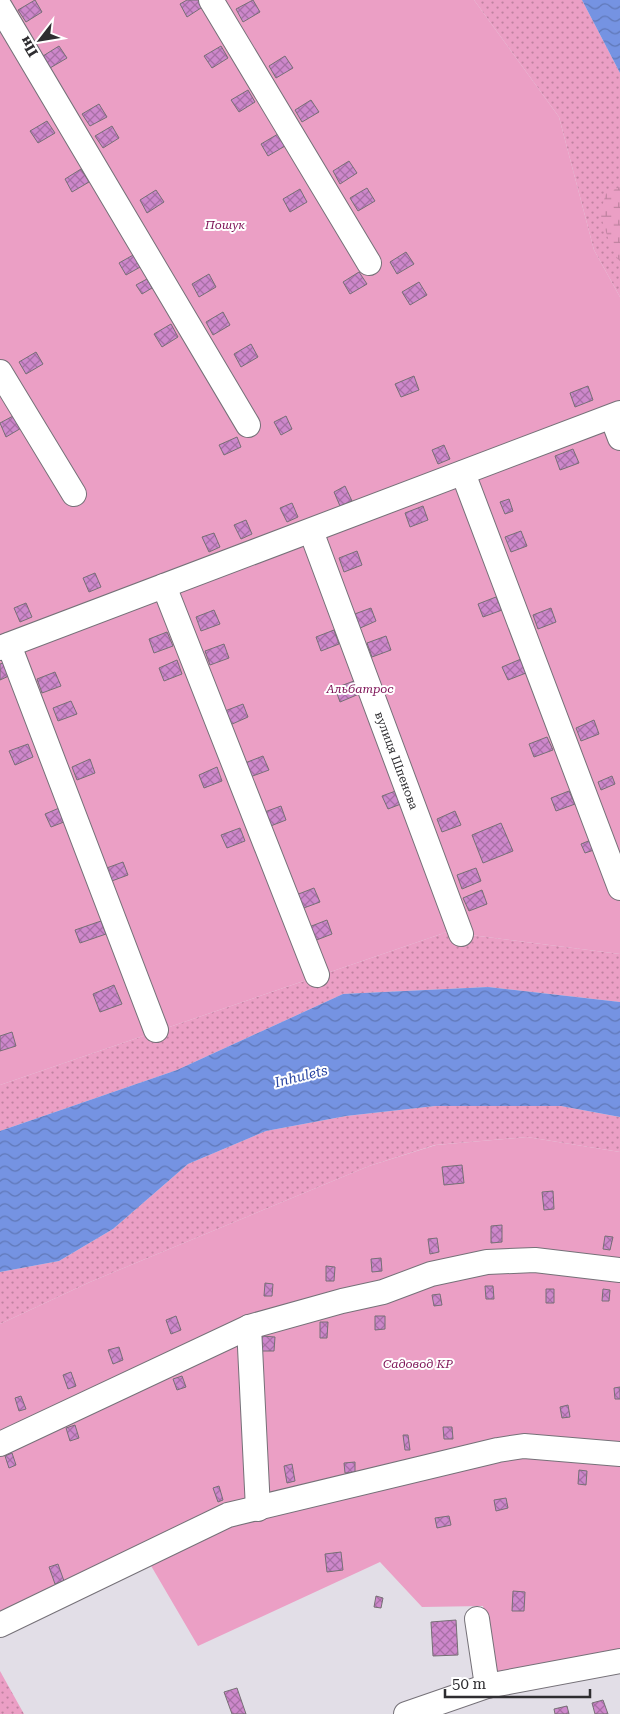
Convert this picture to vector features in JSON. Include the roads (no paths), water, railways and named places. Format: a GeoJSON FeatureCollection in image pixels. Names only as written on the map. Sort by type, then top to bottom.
{"type":"FeatureCollection","features":[{"type":"Feature","properties":{"kind":"street"},"geometry":{"type":"LineString","coordinates":[[211,0],[369,263]]}},
{"type":"Feature","properties":{"kind":"street"},"geometry":{"type":"LineString","coordinates":[[0,7],[248,424]]}},
{"type":"Feature","properties":{"kind":"street"},"geometry":{"type":"LineString","coordinates":[[0,372],[74,494]]}},
{"type":"Feature","properties":{"kind":"street"},"geometry":{"type":"LineString","coordinates":[[156,1030],[5,647],[463,473],[617,423]]}},
{"type":"Feature","properties":{"kind":"street"},"geometry":{"type":"LineString","coordinates":[[463,473],[620,888]]}},
{"type":"Feature","properties":{"kind":"street","name":"вулиця Шпенова"},"geometry":{"type":"LineString","coordinates":[[311,531],[461,934]]}},
{"type":"Feature","properties":{"kind":"street"},"geometry":{"type":"LineString","coordinates":[[164,586],[317,975]]}},
{"type":"Feature","properties":{"kind":"street"},"geometry":{"type":"LineString","coordinates":[[0,1444],[249,1328],[342,1301],[383,1292],[431,1274],[487,1262],[535,1260],[620,1270]]}},
{"type":"Feature","properties":{"kind":"street"},"geometry":{"type":"LineString","coordinates":[[249,1328],[258,1509]]}},
{"type":"Feature","properties":{"kind":"street"},"geometry":{"type":"LineString","coordinates":[[0,1625],[228,1515],[498,1450],[524,1446],[620,1454]]}},
{"type":"Feature","properties":{"kind":"street"},"geometry":{"type":"LineString","coordinates":[[476,1619],[488,1686]]}},
{"type":"Feature","properties":{"kind":"street"},"geometry":{"type":"LineString","coordinates":[[406,1714],[488,1686],[620,1661]]}},
{"type":"Feature","properties":{"kind":"water"},"geometry":{"type":"Polygon","coordinates":[[[582,0],[620,0],[620,73],[582,0]]]}},
{"type":"Feature","properties":{"kind":"water","name":"Inhulets"},"geometry":{"type":"Polygon","coordinates":[[[488,987],[620,1002],[620,1117],[561,1106],[435,1106],[346,1116],[266,1131],[188,1164],[113,1229],[59,1261],[0,1272],[0,1131],[177,1070],[343,994],[488,987]]]}},
{"type":"Feature","properties":{"kind":"park label","name":"Пошук"},"geometry":{"type":"Point","coordinates":[225,225]}},
{"type":"Feature","properties":{"kind":"park label","name":"Альбатрос"},"geometry":{"type":"Point","coordinates":[360,689]}},
{"type":"Feature","properties":{"kind":"park label","name":"Садовод КР"},"geometry":{"type":"Point","coordinates":[418,1364]}}]}
